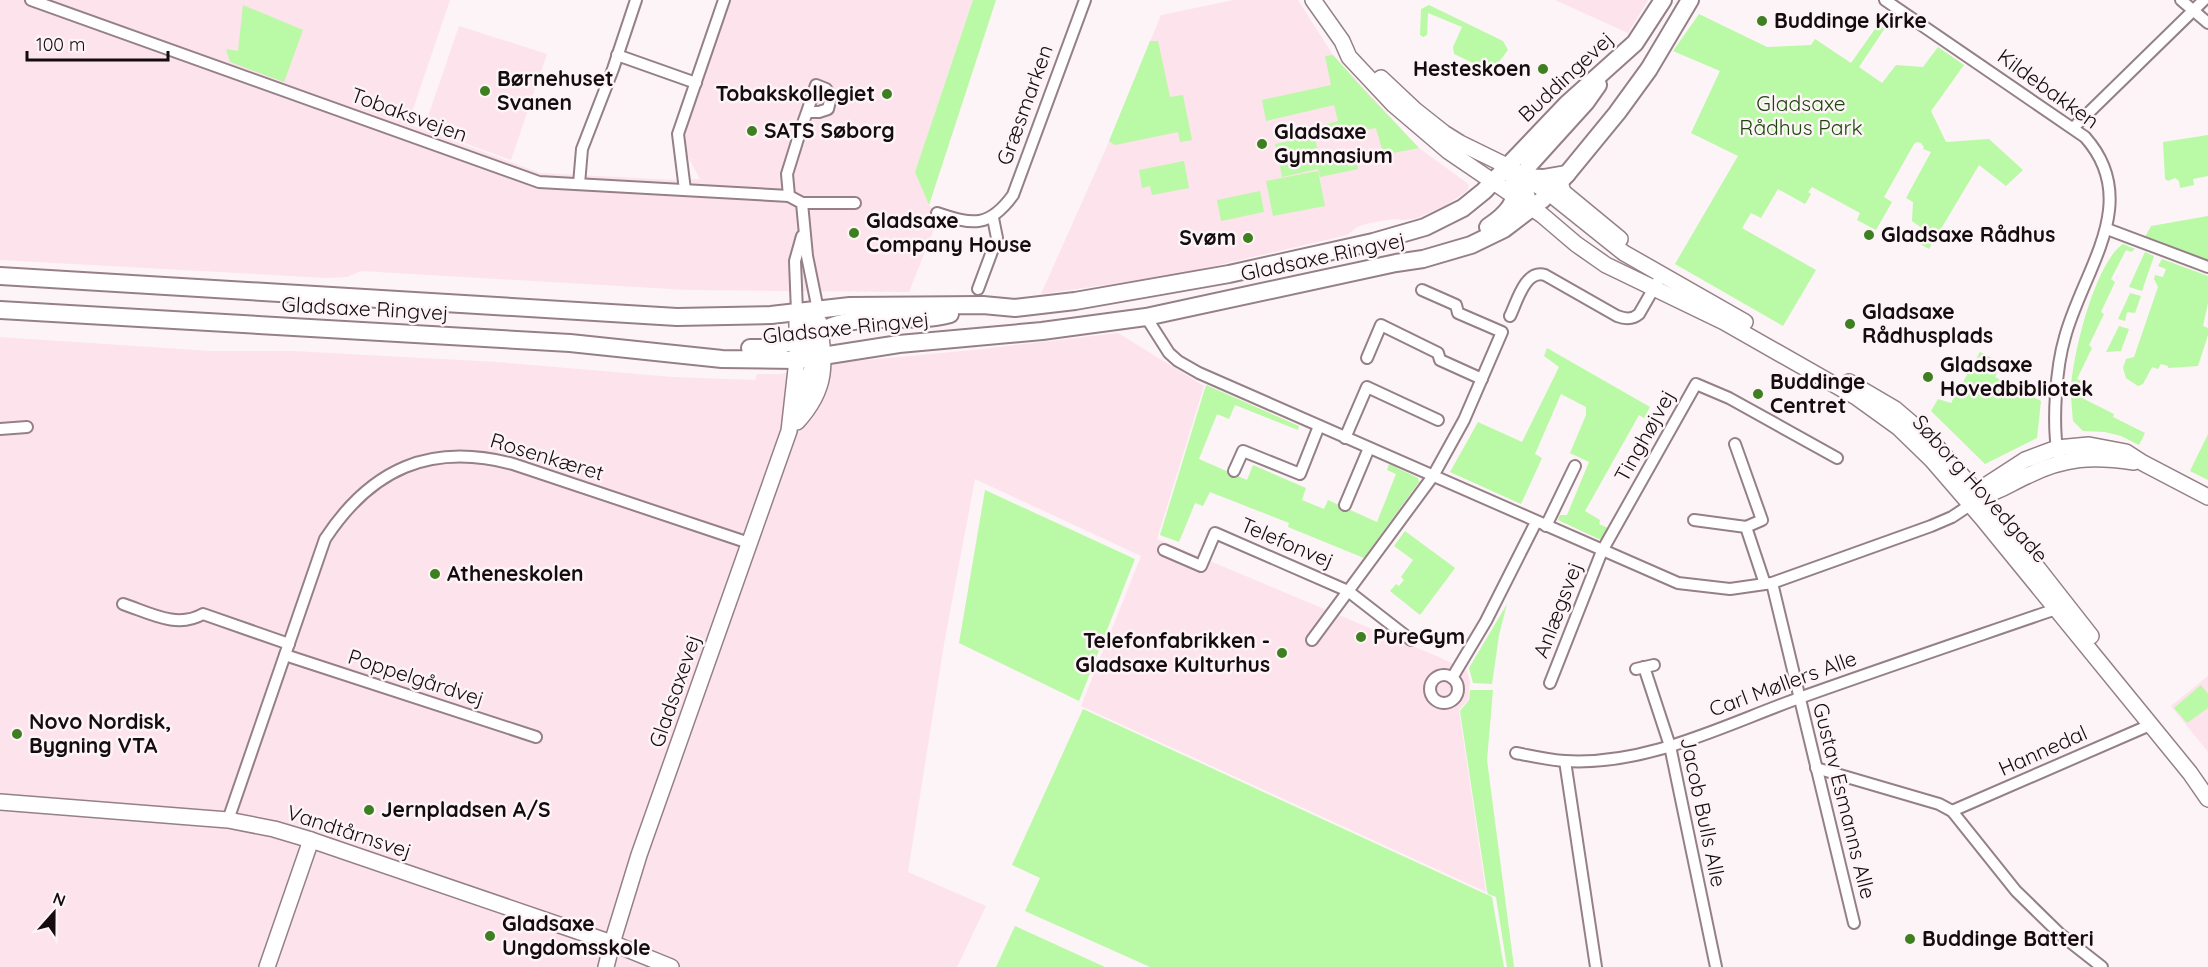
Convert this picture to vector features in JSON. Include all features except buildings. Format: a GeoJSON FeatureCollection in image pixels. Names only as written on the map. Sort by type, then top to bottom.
{"type":"FeatureCollection","features":[{"type":"Feature","properties":{"kind":"main road","name":"Buddingevej"},"geometry":{"type":"LineString","coordinates":[[1508,183],[1567,104],[1610,67],[1643,33],[1663,0]]}},
{"type":"Feature","properties":{"kind":"main road"},"geometry":{"type":"LineString","coordinates":[[1550,192],[1617,112],[1649,69],[1690,0]]}},
{"type":"Feature","properties":{"kind":"main road"},"geometry":{"type":"LineString","coordinates":[[1508,183],[1552,178],[1550,192]]}},
{"type":"Feature","properties":{"kind":"main road"},"geometry":{"type":"LineString","coordinates":[[1508,183],[1550,192]]}},
{"type":"Feature","properties":{"kind":"main road"},"geometry":{"type":"LineString","coordinates":[[1423,259],[1459,243],[1502,218],[1508,183]]}},
{"type":"Feature","properties":{"kind":"main road","name":"Gladsaxe Ringvej"},"geometry":{"type":"LineString","coordinates":[[0,276],[677,317],[771,315],[804,330],[818,309],[981,297],[1015,308],[1075,302],[1229,274],[1373,242],[1435,222],[1508,183]]}},
{"type":"Feature","properties":{"kind":"main road","name":"Gladsaxe Ringvej"},"geometry":{"type":"LineString","coordinates":[[0,310],[558,342],[722,359],[811,358],[899,344],[1042,331],[1146,317],[1423,259],[1471,245],[1504,229],[1550,192]]}},
{"type":"Feature","properties":{"kind":"main road"},"geometry":{"type":"LineString","coordinates":[[650,351],[694,347],[769,349],[782,346],[804,330],[841,322],[943,316],[981,297]]}},
{"type":"Feature","properties":{"kind":"main road"},"geometry":{"type":"LineString","coordinates":[[804,330],[811,358]]}},
{"type":"Feature","properties":{"kind":"street","name":"Tobaksvejen"},"geometry":{"type":"LineString","coordinates":[[31,0],[539,182],[789,196],[802,203],[855,203]]}},
{"type":"Feature","properties":{"kind":"street"},"geometry":{"type":"LineString","coordinates":[[579,184],[582,148],[636,0]]}},
{"type":"Feature","properties":{"kind":"street"},"geometry":{"type":"LineString","coordinates":[[685,190],[678,134],[724,0]]}},
{"type":"Feature","properties":{"kind":"street","name":"Græsmarken"},"geometry":{"type":"LineString","coordinates":[[993,218],[1013,195],[1085,0]]}},
{"type":"Feature","properties":{"kind":"street"},"geometry":{"type":"LineString","coordinates":[[1313,0],[1342,41],[1349,57],[1394,105],[1448,151],[1508,183]]}},
{"type":"Feature","properties":{"kind":"street","name":"Kildebakken"},"geometry":{"type":"LineString","coordinates":[[1885,0],[2073,128],[2096,149],[2105,165],[2110,201],[2107,229],[2073,309],[2064,337],[2055,423],[2058,455]]}},
{"type":"Feature","properties":{"kind":"street"},"geometry":{"type":"LineString","coordinates":[[2181,0],[2208,23]]}},
{"type":"Feature","properties":{"kind":"street"},"geometry":{"type":"LineString","coordinates":[[2073,128],[2204,0]]}},
{"type":"Feature","properties":{"kind":"street"},"geometry":{"type":"LineString","coordinates":[[1342,41],[1356,51],[1374,72],[1415,110],[1460,143],[1508,183]]}},
{"type":"Feature","properties":{"kind":"street"},"geometry":{"type":"LineString","coordinates":[[617,55],[696,83]]}},
{"type":"Feature","properties":{"kind":"street"},"geometry":{"type":"LineString","coordinates":[[789,196],[787,174],[807,112]]}},
{"type":"Feature","properties":{"kind":"street"},"geometry":{"type":"LineString","coordinates":[[1510,316],[1529,278],[1537,274],[1545,276],[1623,318],[1636,316],[1662,274],[1563,192],[1550,192]]}},
{"type":"Feature","properties":{"kind":"street","name":"Søborg Hovedgade"},"geometry":{"type":"LineString","coordinates":[[1550,192],[1605,240],[1894,409],[1929,438],[2056,609],[2190,773],[2208,799]]}},
{"type":"Feature","properties":{"kind":"street","name":"Søborg Hovedgade"},"geometry":{"type":"LineString","coordinates":[[1550,192],[1598,260],[1724,322],[1856,397],[1899,428],[1976,500],[1977,505],[2032,563],[2208,785]]}},
{"type":"Feature","properties":{"kind":"street"},"geometry":{"type":"LineString","coordinates":[[802,203],[807,256],[818,309]]}},
{"type":"Feature","properties":{"kind":"street"},"geometry":{"type":"LineString","coordinates":[[937,213],[957,220],[977,222],[993,218],[996,238],[981,297]]}},
{"type":"Feature","properties":{"kind":"street"},"geometry":{"type":"LineString","coordinates":[[2107,229],[2208,267]]}},
{"type":"Feature","properties":{"kind":"street"},"geometry":{"type":"LineString","coordinates":[[804,230],[795,261],[804,330]]}},
{"type":"Feature","properties":{"kind":"street","name":"Telefonvej"},"geometry":{"type":"LineString","coordinates":[[1312,640],[1433,476],[1464,420],[1502,332],[1458,313],[1456,305],[1422,290]]}},
{"type":"Feature","properties":{"kind":"street"},"geometry":{"type":"LineString","coordinates":[[1146,317],[1169,352],[1178,361],[1199,373],[1678,583],[1730,589],[1769,583],[1952,517],[1976,500],[1988,484],[2025,460],[2058,455],[2089,445],[2126,452],[2208,497]]}},
{"type":"Feature","properties":{"kind":"street"},"geometry":{"type":"LineString","coordinates":[[1367,358],[1381,325],[1437,352],[1440,360],[1482,379]]}},
{"type":"Feature","properties":{"kind":"street","name":"Gladsaxevej"},"geometry":{"type":"LineString","coordinates":[[789,430],[812,406],[822,375],[811,358],[804,330]]}},
{"type":"Feature","properties":{"kind":"street","name":"Gladsaxevej"},"geometry":{"type":"LineString","coordinates":[[606,967],[639,855],[789,430],[811,358]]}},
{"type":"Feature","properties":{"kind":"street","name":"Tinghøjvej"},"geometry":{"type":"LineString","coordinates":[[1602,551],[1696,384],[1729,398],[1837,458]]}},
{"type":"Feature","properties":{"kind":"street"},"geometry":{"type":"LineString","coordinates":[[1345,438],[1367,387],[1438,420]]}},
{"type":"Feature","properties":{"kind":"street"},"geometry":{"type":"LineString","coordinates":[[1234,471],[1243,450],[1300,474],[1320,426]]}},
{"type":"Feature","properties":{"kind":"street"},"geometry":{"type":"LineString","coordinates":[[0,429],[27,427]]}},
{"type":"Feature","properties":{"kind":"street"},"geometry":{"type":"LineString","coordinates":[[1694,520],[1746,527],[1762,520],[1735,444]]}},
{"type":"Feature","properties":{"kind":"street"},"geometry":{"type":"LineString","coordinates":[[1345,506],[1369,448]]}},
{"type":"Feature","properties":{"kind":"street","name":"Rosenkæret"},"geometry":{"type":"LineString","coordinates":[[228,820],[325,539],[337,520],[352,503],[371,485],[396,470],[421,462],[459,456],[497,459],[749,543]]}},
{"type":"Feature","properties":{"kind":"street"},"geometry":{"type":"LineString","coordinates":[[1452,678],[1575,466]]}},
{"type":"Feature","properties":{"kind":"street"},"geometry":{"type":"LineString","coordinates":[[1746,527],[1769,583]]}},
{"type":"Feature","properties":{"kind":"street","name":"Telefonvej"},"geometry":{"type":"LineString","coordinates":[[1164,550],[1200,566],[1215,533],[1348,591],[1412,640]]}},
{"type":"Feature","properties":{"kind":"street","name":"Anlægsvej"},"geometry":{"type":"LineString","coordinates":[[1550,683],[1602,551]]}},
{"type":"Feature","properties":{"kind":"street","name":"Gustav Esmanns Alle"},"geometry":{"type":"LineString","coordinates":[[1769,583],[1854,923]]}},
{"type":"Feature","properties":{"kind":"street"},"geometry":{"type":"LineString","coordinates":[[123,604],[177,622],[203,614],[287,650]]}},
{"type":"Feature","properties":{"kind":"street","name":"Carl Møllers Alle"},"geometry":{"type":"LineString","coordinates":[[1516,753],[1565,761],[1602,760],[1628,757],[1670,746],[1799,698],[2056,609]]}},
{"type":"Feature","properties":{"kind":"street","name":"Poppelgårdvej"},"geometry":{"type":"LineString","coordinates":[[287,650],[536,737]]}},
{"type":"Feature","properties":{"kind":"street","name":"Jacob Bulls Alle"},"geometry":{"type":"LineString","coordinates":[[1645,667],[1670,746],[1716,967]]}},
{"type":"Feature","properties":{"kind":"street","name":"Hannedal"},"geometry":{"type":"LineString","coordinates":[[1952,810],[2150,725]]}},
{"type":"Feature","properties":{"kind":"street"},"geometry":{"type":"LineString","coordinates":[[1565,761],[1596,967]]}},
{"type":"Feature","properties":{"kind":"street"},"geometry":{"type":"LineString","coordinates":[[1816,768],[1939,804],[1952,810],[2016,891],[2060,934],[2103,967]]}},
{"type":"Feature","properties":{"kind":"street","name":"Vandtårnsvej"},"geometry":{"type":"LineString","coordinates":[[0,802],[228,820],[274,829],[612,943],[671,967]]}},
{"type":"Feature","properties":{"kind":"street"},"geometry":{"type":"LineString","coordinates":[[267,967],[311,840]]}},
{"type":"Feature","properties":{"kind":"shaded area"},"geometry":{"type":"Polygon","coordinates":[[[0,0],[450,0],[408,124],[540,173],[674,180],[700,179],[687,155],[683,134],[730,0],[973,0],[915,172],[929,205],[937,213],[936,224],[909,292],[688,290],[361,271],[347,277],[327,278],[0,260],[0,0]]]}},
{"type":"Feature","properties":{"kind":"shaded area","name":"Gladsaxe Gymnasium"},"geometry":{"type":"Polygon","coordinates":[[[1234,0],[1298,0],[1333,55],[1419,148],[1467,183],[1469,186],[1467,191],[1446,205],[1417,218],[1369,223],[1357,227],[1347,235],[1175,275],[1041,294],[1112,135],[1161,15],[1234,0]]]}},
{"type":"Feature","properties":{"kind":"shaded area"},"geometry":{"type":"Polygon","coordinates":[[[1555,0],[1648,0],[1628,33],[1555,0]]]}},
{"type":"Feature","properties":{"kind":"shaded area","name":"Børnehuset Svanen"},"geometry":{"type":"Polygon","coordinates":[[[459,26],[547,54],[511,160],[424,128],[459,26]]]}},
{"type":"Feature","properties":{"kind":"shaded area"},"geometry":{"type":"Polygon","coordinates":[[[1118,333],[1204,386],[1157,539],[1439,657],[1467,671],[1470,682],[1468,700],[1459,710],[1486,892],[1081,706],[1141,556],[975,479],[944,644],[908,872],[986,906],[957,967],[0,967],[0,337],[211,351],[293,351],[497,362],[673,377],[755,380],[757,374],[780,374],[845,362],[1118,333]]]}},
{"type":"Feature","properties":{"kind":"shaded area"},"geometry":{"type":"Polygon","coordinates":[[[2208,676],[2208,752],[2171,706],[2208,676]]]}},
{"type":"Feature","properties":{"kind":"green space"},"geometry":{"type":"Polygon","coordinates":[[[973,0],[996,0],[929,205],[915,172],[973,0]]]}},
{"type":"Feature","properties":{"kind":"green space"},"geometry":{"type":"Polygon","coordinates":[[[243,5],[303,30],[284,82],[230,62],[226,49],[238,51],[243,5]]]}},
{"type":"Feature","properties":{"kind":"green space"},"geometry":{"type":"Polygon","coordinates":[[[1429,5],[1503,41],[1508,50],[1488,76],[1480,77],[1477,73],[1479,66],[1454,54],[1453,47],[1462,27],[1428,13],[1427,35],[1423,37],[1420,35],[1421,9],[1429,5]]]}},
{"type":"Feature","properties":{"kind":"green space","name":"Gladsaxe Rådhus Park"},"geometry":{"type":"Polygon","coordinates":[[[1887,12],[1893,16],[1859,67],[1882,83],[1896,65],[1923,67],[1938,47],[1964,65],[1931,111],[1946,142],[1989,139],[2023,170],[2006,186],[1979,165],[1929,249],[1915,241],[1923,229],[1912,221],[1913,202],[1906,198],[1931,152],[1923,149],[1921,143],[1914,144],[1884,197],[1892,202],[1876,230],[1857,220],[1860,213],[1812,187],[1805,204],[1778,189],[1761,218],[1751,213],[1742,228],[1816,270],[1783,326],[1675,264],[1738,156],[1691,133],[1720,71],[1673,51],[1699,14],[1767,47],[1811,45],[1815,39],[1851,63],[1887,12]]]}},
{"type":"Feature","properties":{"kind":"green space"},"geometry":{"type":"Polygon","coordinates":[[[1150,41],[1158,41],[1170,97],[1183,95],[1192,140],[1180,142],[1178,132],[1115,145],[1109,141],[1150,41]]]}},
{"type":"Feature","properties":{"kind":"green space"},"geometry":{"type":"Polygon","coordinates":[[[1333,55],[1419,148],[1367,158],[1366,154],[1382,149],[1376,128],[1327,136],[1324,125],[1338,121],[1334,105],[1266,121],[1262,100],[1331,85],[1325,56],[1333,55]]]}},
{"type":"Feature","properties":{"kind":"green space"},"geometry":{"type":"Polygon","coordinates":[[[2208,135],[2208,176],[2193,179],[2194,185],[2180,188],[2179,181],[2175,178],[2168,181],[2165,179],[2163,142],[2208,135]]]}},
{"type":"Feature","properties":{"kind":"green space"},"geometry":{"type":"Polygon","coordinates":[[[1315,136],[1317,148],[1278,156],[1275,144],[1315,136]]]}},
{"type":"Feature","properties":{"kind":"green space"},"geometry":{"type":"Polygon","coordinates":[[[1315,153],[1317,165],[1356,157],[1358,169],[1320,177],[1318,169],[1282,177],[1279,161],[1315,153]]]}},
{"type":"Feature","properties":{"kind":"green space"},"geometry":{"type":"Polygon","coordinates":[[[1184,161],[1189,188],[1152,195],[1150,186],[1142,188],[1139,170],[1184,161]]]}},
{"type":"Feature","properties":{"kind":"green space"},"geometry":{"type":"Polygon","coordinates":[[[1318,171],[1325,206],[1273,216],[1266,181],[1318,171]]]}},
{"type":"Feature","properties":{"kind":"green space"},"geometry":{"type":"Polygon","coordinates":[[[1260,191],[1264,212],[1221,221],[1217,200],[1260,191]]]}},
{"type":"Feature","properties":{"kind":"green space"},"geometry":{"type":"Polygon","coordinates":[[[2208,216],[2208,260],[2145,237],[2151,226],[2208,216]]]}},
{"type":"Feature","properties":{"kind":"green space"},"geometry":{"type":"Polygon","coordinates":[[[2123,244],[2135,249],[2131,252],[2126,250],[2111,279],[2115,282],[2101,312],[2104,314],[2089,345],[2092,348],[2077,379],[2086,383],[2080,397],[2145,433],[2139,445],[2121,436],[2105,432],[2083,431],[2073,421],[2072,409],[2071,388],[2076,353],[2087,310],[2103,270],[2113,254],[2123,244]]]}},
{"type":"Feature","properties":{"kind":"green space"},"geometry":{"type":"Polygon","coordinates":[[[2145,252],[2154,256],[2142,291],[2129,287],[2145,252]]]}},
{"type":"Feature","properties":{"kind":"green space"},"geometry":{"type":"Polygon","coordinates":[[[2162,259],[2208,276],[2208,303],[2203,326],[2208,328],[2208,335],[2198,366],[2168,368],[2161,364],[2158,369],[2152,367],[2143,384],[2138,386],[2126,378],[2123,368],[2126,359],[2134,357],[2158,287],[2154,279],[2155,275],[2163,277],[2166,269],[2158,266],[2162,259]]]}},
{"type":"Feature","properties":{"kind":"green space"},"geometry":{"type":"Polygon","coordinates":[[[2130,293],[2141,296],[2135,313],[2127,312],[2125,321],[2118,319],[2130,293]]]}},
{"type":"Feature","properties":{"kind":"green space"},"geometry":{"type":"Polygon","coordinates":[[[2119,326],[2129,329],[2121,351],[2106,352],[2119,326]]]}},
{"type":"Feature","properties":{"kind":"green space"},"geometry":{"type":"Polygon","coordinates":[[[1547,348],[1650,407],[1644,418],[1639,415],[1585,511],[1600,520],[1599,524],[1608,528],[1601,540],[1558,520],[1560,515],[1567,515],[1589,462],[1570,453],[1586,415],[1586,407],[1561,394],[1535,454],[1542,458],[1521,504],[1450,472],[1478,422],[1522,442],[1559,367],[1544,356],[1547,348]]]}},
{"type":"Feature","properties":{"kind":"green space"},"geometry":{"type":"Polygon","coordinates":[[[1980,352],[2002,363],[1995,377],[2041,401],[2037,438],[1985,464],[1931,411],[1938,399],[1951,403],[1980,352]]]}},
{"type":"Feature","properties":{"kind":"green space"},"geometry":{"type":"Polygon","coordinates":[[[1206,385],[1299,426],[1298,430],[1235,405],[1229,419],[1217,414],[1199,459],[1247,480],[1253,465],[1306,488],[1302,500],[1324,509],[1328,500],[1377,522],[1396,474],[1387,470],[1389,464],[1418,478],[1419,482],[1364,558],[1288,527],[1289,523],[1210,492],[1203,506],[1195,503],[1179,542],[1160,535],[1206,385]]]}},
{"type":"Feature","properties":{"kind":"green space"},"geometry":{"type":"Polygon","coordinates":[[[2208,434],[2208,480],[2190,471],[2208,434]]]}},
{"type":"Feature","properties":{"kind":"green space"},"geometry":{"type":"Polygon","coordinates":[[[985,490],[1135,559],[1079,701],[959,643],[985,490]]]}},
{"type":"Feature","properties":{"kind":"green space"},"geometry":{"type":"Polygon","coordinates":[[[1405,531],[1455,568],[1420,615],[1390,591],[1404,580],[1401,577],[1413,560],[1394,546],[1405,531]]]}},
{"type":"Feature","properties":{"kind":"green space"},"geometry":{"type":"Polygon","coordinates":[[[1507,604],[1499,635],[1492,684],[1473,683],[1469,668],[1507,604]]]}},
{"type":"Feature","properties":{"kind":"green space"},"geometry":{"type":"Polygon","coordinates":[[[2201,685],[2208,694],[2208,708],[2187,723],[2174,708],[2201,685]]]}},
{"type":"Feature","properties":{"kind":"green space"},"geometry":{"type":"Polygon","coordinates":[[[1470,690],[1493,690],[1487,760],[1514,967],[1507,967],[1496,897],[1488,894],[1487,891],[1460,711],[1469,700],[1470,690]]]}},
{"type":"Feature","properties":{"kind":"green space"},"geometry":{"type":"Polygon","coordinates":[[[1083,709],[1492,897],[1504,967],[1150,967],[1025,911],[1040,878],[1012,865],[1083,709]]]}},
{"type":"Feature","properties":{"kind":"green space"},"geometry":{"type":"Polygon","coordinates":[[[1015,926],[1105,967],[996,967],[1015,926]]]}},
{"type":"Feature","properties":{"kind":"place","name":"Buddinge Kirke"},"geometry":{"type":"Point","coordinates":[1762,21]}},
{"type":"Feature","properties":{"kind":"place","name":"Hesteskoen"},"geometry":{"type":"Point","coordinates":[1543,69]}},
{"type":"Feature","properties":{"kind":"place","name":"Børnehuset Svanen"},"geometry":{"type":"Point","coordinates":[485,91]}},
{"type":"Feature","properties":{"kind":"place","name":"Tobakskollegiet"},"geometry":{"type":"Point","coordinates":[887,94]}},
{"type":"Feature","properties":{"kind":"place","name":"SATS Søborg"},"geometry":{"type":"Point","coordinates":[752,131]}},
{"type":"Feature","properties":{"kind":"place","name":"Gladsaxe Gymnasium"},"geometry":{"type":"Point","coordinates":[1262,144]}},
{"type":"Feature","properties":{"kind":"place","name":"Gladsaxe Company House"},"geometry":{"type":"Point","coordinates":[854,233]}},
{"type":"Feature","properties":{"kind":"place","name":"Gladsaxe Rådhus"},"geometry":{"type":"Point","coordinates":[1869,235]}},
{"type":"Feature","properties":{"kind":"place","name":"Svøm"},"geometry":{"type":"Point","coordinates":[1248,238]}},
{"type":"Feature","properties":{"kind":"place","name":"Gladsaxe Rådhusplads"},"geometry":{"type":"Point","coordinates":[1850,324]}},
{"type":"Feature","properties":{"kind":"place","name":"Gladsaxe Hovedbibliotek"},"geometry":{"type":"Point","coordinates":[1928,377]}},
{"type":"Feature","properties":{"kind":"place","name":"Buddinge Centret"},"geometry":{"type":"Point","coordinates":[1758,394]}},
{"type":"Feature","properties":{"kind":"place","name":"Atheneskolen"},"geometry":{"type":"Point","coordinates":[435,574]}},
{"type":"Feature","properties":{"kind":"place","name":"PureGym"},"geometry":{"type":"Point","coordinates":[1361,637]}},
{"type":"Feature","properties":{"kind":"place","name":"Telefonfabrikken - Gladsaxe Kulturhus"},"geometry":{"type":"Point","coordinates":[1282,653]}},
{"type":"Feature","properties":{"kind":"place","name":"Novo Nordisk, Bygning VTA"},"geometry":{"type":"Point","coordinates":[17,734]}},
{"type":"Feature","properties":{"kind":"place","name":"Jernpladsen A/S"},"geometry":{"type":"Point","coordinates":[369,810]}},
{"type":"Feature","properties":{"kind":"place","name":"Gladsaxe Ungdomsskole"},"geometry":{"type":"Point","coordinates":[490,936]}},
{"type":"Feature","properties":{"kind":"place","name":"Buddinge Batteri"},"geometry":{"type":"Point","coordinates":[1910,939]}}]}
